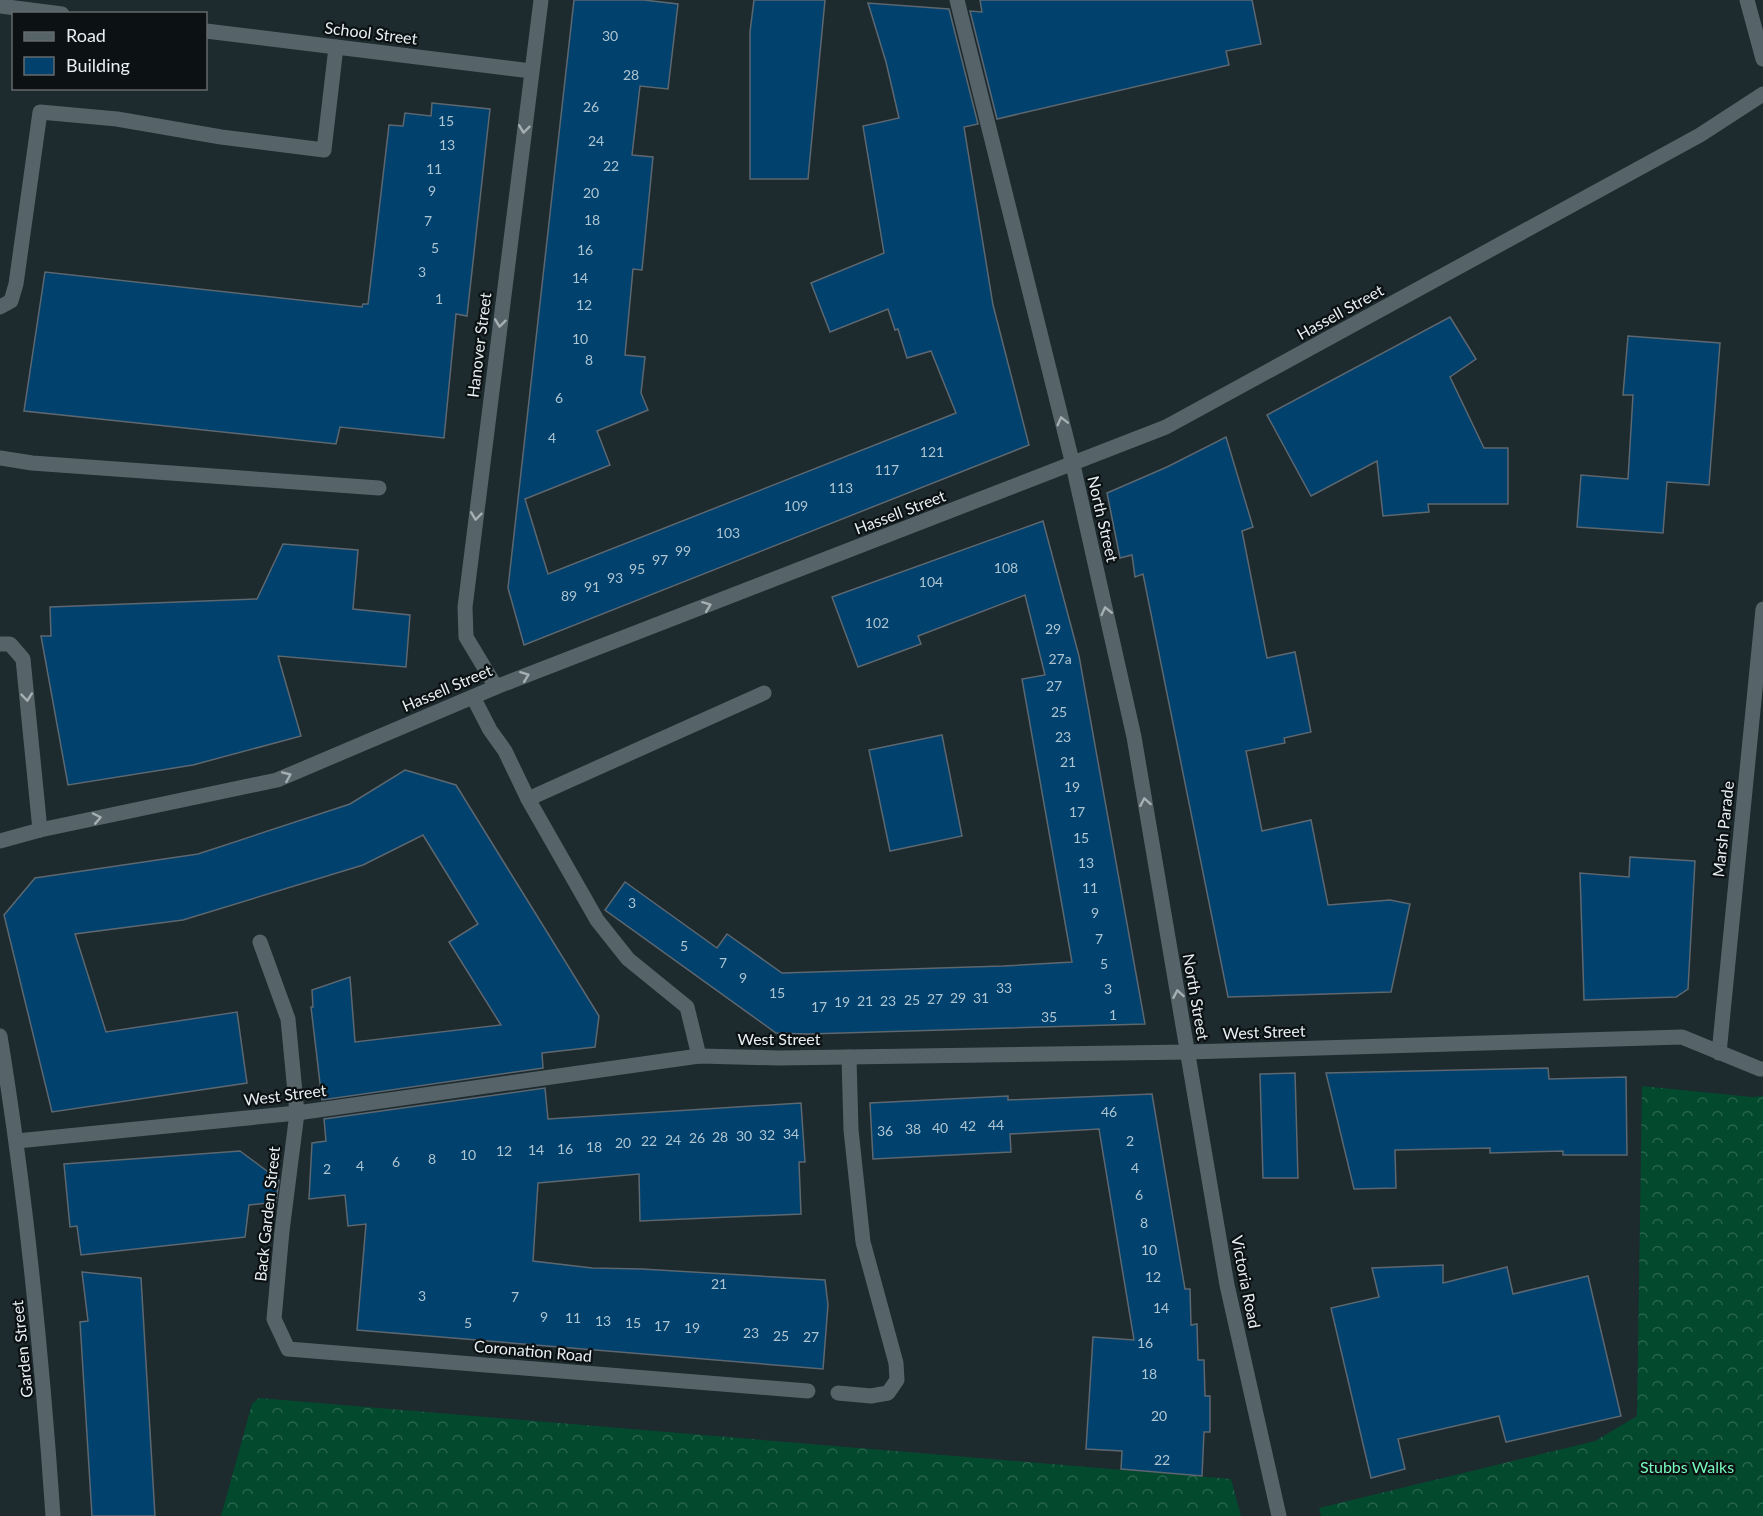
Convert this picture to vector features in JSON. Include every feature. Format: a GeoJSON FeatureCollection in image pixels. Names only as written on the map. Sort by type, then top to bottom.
{"type":"FeatureCollection","features":[{"type":"Feature","properties":{"kind":"street","name":"Hanover Street"},"geometry":{"type":"LineString","coordinates":[[496,687],[466,637],[465,607],[541,0]]}},
{"type":"Feature","properties":{"kind":"street","name":"North Street"},"geometry":{"type":"LineString","coordinates":[[957,0],[1072,465],[1134,738],[1188,1052]]}},
{"type":"Feature","properties":{"kind":"street"},"geometry":{"type":"LineString","coordinates":[[1747,0],[1763,59]]}},
{"type":"Feature","properties":{"kind":"street"},"geometry":{"type":"LineString","coordinates":[[0,6],[46,12]]}},
{"type":"Feature","properties":{"kind":"street","name":"School Street"},"geometry":{"type":"LineString","coordinates":[[207,31],[531,71]]}},
{"type":"Feature","properties":{"kind":"street"},"geometry":{"type":"LineString","coordinates":[[0,307],[11,301],[16,284],[40,112],[117,119],[221,137],[324,150],[336,47]]}},
{"type":"Feature","properties":{"kind":"street","name":"Hassell Street"},"geometry":{"type":"LineString","coordinates":[[0,841],[40,830],[276,780],[496,687],[1166,428],[1700,135],[1763,94]]}},
{"type":"Feature","properties":{"kind":"street"},"geometry":{"type":"LineString","coordinates":[[0,458],[32,463],[379,488]]}},
{"type":"Feature","properties":{"kind":"street","name":"Marsh Parade"},"geometry":{"type":"LineString","coordinates":[[1719,1053],[1763,609]]}},
{"type":"Feature","properties":{"kind":"street"},"geometry":{"type":"LineString","coordinates":[[5,644],[23,658],[40,830]]}},
{"type":"Feature","properties":{"kind":"street"},"geometry":{"type":"LineString","coordinates":[[528,799],[764,693]]}},
{"type":"Feature","properties":{"kind":"street"},"geometry":{"type":"LineString","coordinates":[[473,697],[597,920],[628,959],[687,1007],[699,1056]]}},
{"type":"Feature","properties":{"kind":"street","name":"Back Garden Street"},"geometry":{"type":"LineString","coordinates":[[260,942],[288,1019],[297,1113],[282,1231],[274,1319]]}},
{"type":"Feature","properties":{"kind":"street","name":"Garden Street"},"geometry":{"type":"LineString","coordinates":[[0,1036],[17,1141],[45,1393],[53,1516]]}},
{"type":"Feature","properties":{"kind":"street","name":"West Street"},"geometry":{"type":"LineString","coordinates":[[17,1141],[297,1113],[699,1056],[849,1057],[1188,1052],[1682,1037],[1763,1069]]}},
{"type":"Feature","properties":{"kind":"street","name":"Victoria Road"},"geometry":{"type":"LineString","coordinates":[[1188,1052],[1227,1285],[1279,1516]]}},
{"type":"Feature","properties":{"kind":"street"},"geometry":{"type":"LineString","coordinates":[[838,1393],[871,1396],[888,1393],[897,1380],[896,1363],[863,1242],[851,1130],[849,1057]]}},
{"type":"Feature","properties":{"kind":"street","name":"Coronation Road"},"geometry":{"type":"LineString","coordinates":[[274,1319],[288,1349],[808,1391]]}},
{"type":"Feature","properties":{"kind":"green space","name":"Stubbs Walks"},"geometry":{"type":"Polygon","coordinates":[[[1642,1086],[1752,1097],[1763,1096],[1763,1516],[1321,1516],[1319,1508],[1595,1441],[1637,1416],[1642,1086]]]}},
{"type":"Feature","properties":{"kind":"green space"},"geometry":{"type":"Polygon","coordinates":[[[259,1398],[1231,1479],[1241,1516],[221,1516],[252,1404],[259,1398]]]}},
{"type":"Feature","properties":{"kind":"building"},"geometry":{"type":"Polygon","coordinates":[[[574,0],[644,0],[678,4],[668,89],[640,86],[632,155],[653,157],[642,270],[633,269],[625,355],[645,357],[641,393],[648,410],[597,431],[610,465],[525,499],[548,574],[956,413],[931,351],[907,358],[898,329],[895,330],[888,309],[830,332],[811,283],[884,253],[863,126],[899,118],[886,62],[868,3],[949,9],[978,124],[964,127],[993,305],[1029,445],[524,645],[508,588],[574,0]]]}},
{"type":"Feature","properties":{"kind":"building"},"geometry":{"type":"Polygon","coordinates":[[[754,0],[825,0],[808,179],[750,179],[750,32],[754,0]]]}},
{"type":"Feature","properties":{"kind":"building"},"geometry":{"type":"Polygon","coordinates":[[[980,0],[1252,0],[1261,44],[1226,51],[1229,65],[997,119],[970,11],[982,12],[980,0]]]}},
{"type":"Feature","properties":{"kind":"building"},"geometry":{"type":"Polygon","coordinates":[[[432,103],[490,109],[467,316],[456,314],[444,438],[340,427],[336,444],[24,411],[45,272],[362,307],[363,304],[368,304],[389,125],[403,126],[405,113],[431,116],[432,103]]]}},
{"type":"Feature","properties":{"kind":"building"},"geometry":{"type":"Polygon","coordinates":[[[1450,317],[1476,359],[1450,377],[1484,448],[1508,448],[1508,504],[1428,504],[1429,512],[1383,516],[1377,461],[1311,496],[1267,415],[1450,317]]]}},
{"type":"Feature","properties":{"kind":"building"},"geometry":{"type":"Polygon","coordinates":[[[1628,336],[1720,343],[1709,485],[1667,482],[1663,533],[1577,527],[1581,475],[1628,479],[1633,395],[1623,395],[1628,336]]]}},
{"type":"Feature","properties":{"kind":"building"},"geometry":{"type":"Polygon","coordinates":[[[1226,437],[1253,527],[1242,531],[1267,658],[1295,652],[1311,732],[1284,738],[1285,743],[1246,751],[1262,831],[1311,820],[1328,905],[1390,900],[1410,904],[1391,992],[1228,997],[1143,574],[1135,577],[1132,555],[1120,558],[1107,493],[1167,467],[1226,437]]]}},
{"type":"Feature","properties":{"kind":"building"},"geometry":{"type":"Polygon","coordinates":[[[1043,521],[1079,656],[1145,1024],[776,1033],[605,910],[625,882],[717,948],[727,934],[782,973],[1072,962],[1022,679],[1045,675],[1025,595],[918,636],[921,644],[858,667],[832,597],[1043,521]]]}},
{"type":"Feature","properties":{"kind":"building"},"geometry":{"type":"Polygon","coordinates":[[[283,544],[358,550],[353,609],[410,615],[406,667],[278,656],[301,736],[193,765],[68,785],[41,636],[51,636],[50,607],[257,599],[283,544]]]}},
{"type":"Feature","properties":{"kind":"building"},"geometry":{"type":"Polygon","coordinates":[[[942,735],[962,836],[890,851],[869,750],[942,735]]]}},
{"type":"Feature","properties":{"kind":"building"},"geometry":{"type":"Polygon","coordinates":[[[405,770],[456,785],[599,1016],[595,1047],[542,1053],[543,1068],[322,1100],[311,1007],[313,1007],[312,990],[350,977],[355,1042],[501,1025],[449,942],[478,924],[423,835],[363,865],[183,920],[75,934],[106,1032],[237,1012],[247,1083],[52,1112],[4,915],[35,878],[198,854],[350,804],[405,770]]]}},
{"type":"Feature","properties":{"kind":"building"},"geometry":{"type":"Polygon","coordinates":[[[1630,857],[1695,861],[1688,989],[1676,997],[1584,1000],[1580,873],[1629,877],[1630,857]]]}},
{"type":"Feature","properties":{"kind":"building"},"geometry":{"type":"Polygon","coordinates":[[[1548,1068],[1549,1079],[1626,1077],[1627,1155],[1563,1155],[1563,1151],[1490,1153],[1490,1148],[1395,1150],[1396,1188],[1354,1189],[1326,1073],[1548,1068]]]}},
{"type":"Feature","properties":{"kind":"building"},"geometry":{"type":"Polygon","coordinates":[[[1295,1073],[1298,1178],[1263,1178],[1260,1074],[1295,1073]]]}},
{"type":"Feature","properties":{"kind":"building"},"geometry":{"type":"Polygon","coordinates":[[[545,1088],[548,1119],[801,1103],[805,1162],[799,1162],[801,1214],[640,1221],[639,1174],[538,1183],[533,1261],[592,1268],[825,1280],[828,1305],[823,1369],[357,1330],[366,1224],[348,1226],[345,1195],[309,1199],[312,1143],[326,1141],[324,1119],[545,1088]]]}},
{"type":"Feature","properties":{"kind":"building"},"geometry":{"type":"Polygon","coordinates":[[[1152,1094],[1185,1289],[1190,1289],[1191,1325],[1197,1324],[1198,1360],[1204,1360],[1205,1396],[1210,1396],[1210,1432],[1204,1432],[1202,1476],[1121,1469],[1122,1451],[1086,1449],[1093,1337],[1134,1340],[1099,1129],[1010,1134],[1011,1152],[873,1159],[870,1103],[1008,1096],[1008,1100],[1152,1094]]]}},
{"type":"Feature","properties":{"kind":"building"},"geometry":{"type":"Polygon","coordinates":[[[240,1151],[279,1180],[276,1202],[249,1205],[245,1237],[81,1255],[77,1226],[70,1227],[64,1164],[240,1151]]]}},
{"type":"Feature","properties":{"kind":"building"},"geometry":{"type":"Polygon","coordinates":[[[1443,1265],[1443,1283],[1507,1267],[1513,1294],[1588,1276],[1621,1416],[1506,1442],[1499,1416],[1398,1439],[1405,1469],[1371,1478],[1331,1308],[1379,1297],[1372,1268],[1443,1265]]]}},
{"type":"Feature","properties":{"kind":"building"},"geometry":{"type":"Polygon","coordinates":[[[82,1272],[141,1278],[155,1516],[92,1516],[80,1322],[88,1321],[82,1272]]]}}]}
